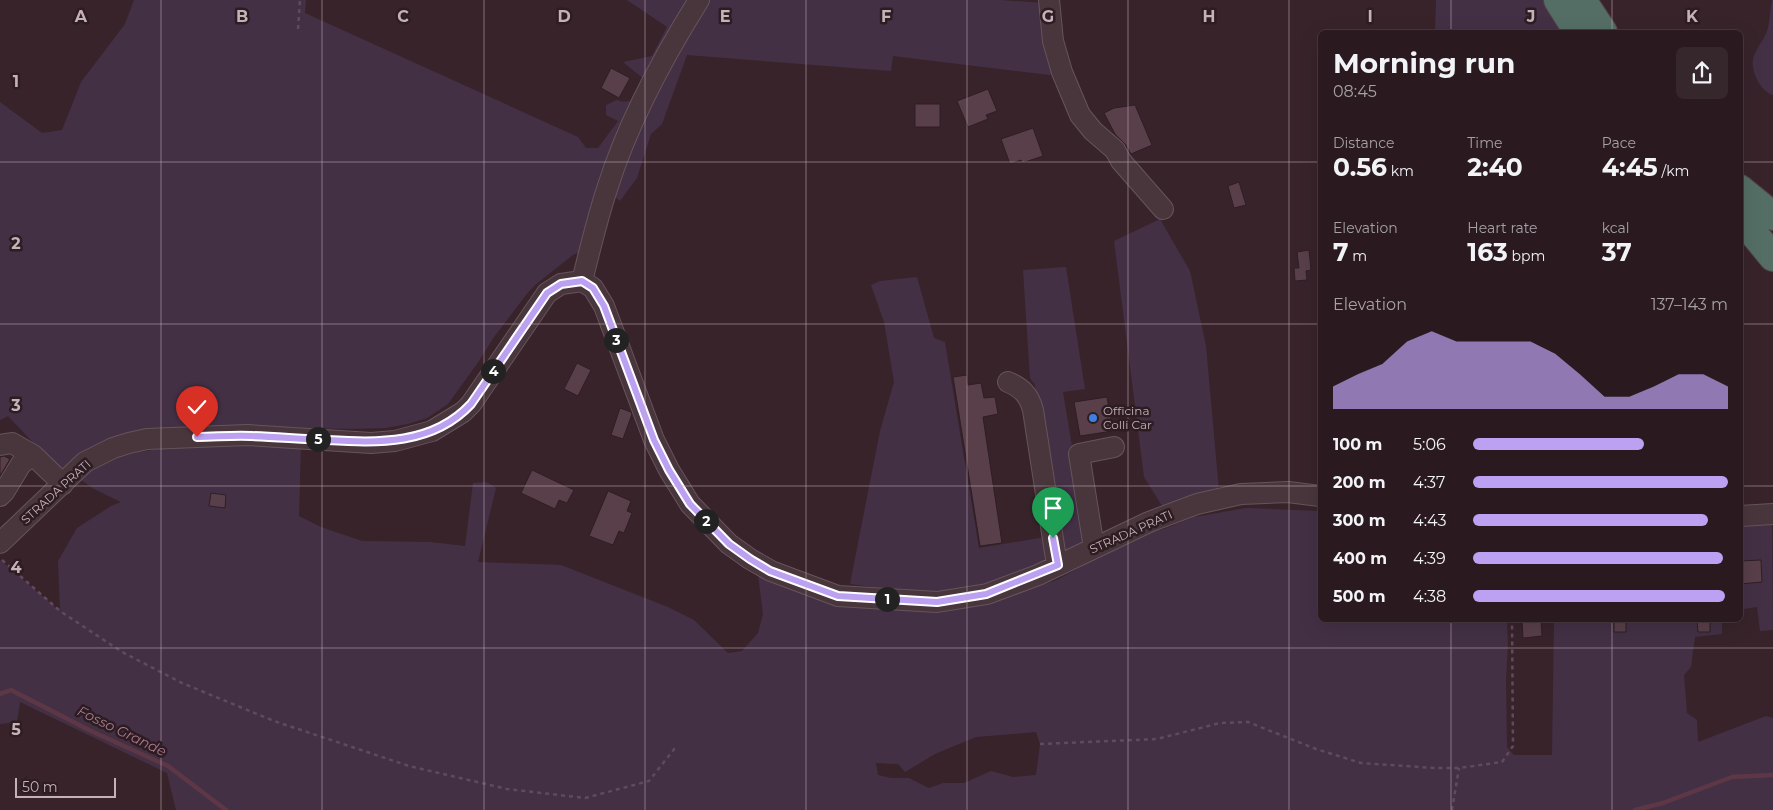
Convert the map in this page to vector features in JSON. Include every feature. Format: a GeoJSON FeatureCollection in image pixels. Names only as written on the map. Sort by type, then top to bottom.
{"type":"FeatureCollection","features":[{"type":"Feature","properties":{"kind":"highway"},"geometry":{"type":"LineString","coordinates":[[1558,0],[1577,30]]}},
{"type":"Feature","properties":{"kind":"highway"},"geometry":{"type":"LineString","coordinates":[[1582,0],[1602,30]]}},
{"type":"Feature","properties":{"kind":"highway"},"geometry":{"type":"LineString","coordinates":[[1743,191],[1773,216]]}},
{"type":"Feature","properties":{"kind":"highway"},"geometry":{"type":"LineString","coordinates":[[1743,219],[1773,242]]}},
{"type":"Feature","properties":{"kind":"highway"},"geometry":{"type":"LineString","coordinates":[[1743,221],[1773,257]]}},
{"type":"Feature","properties":{"kind":"street"},"geometry":{"type":"LineString","coordinates":[[554,287],[582,281],[607,188],[631,126],[670,46],[699,0]]}},
{"type":"Feature","properties":{"kind":"street"},"geometry":{"type":"LineString","coordinates":[[1049,0],[1053,41],[1062,72],[1080,115],[1093,131],[1115,150],[1121,161],[1163,209]]}},
{"type":"Feature","properties":{"kind":"street"},"geometry":{"type":"LineString","coordinates":[[591,249],[596,279],[604,306]]}},
{"type":"Feature","properties":{"kind":"street","name":"STRADA PRATI"},"geometry":{"type":"LineString","coordinates":[[0,543],[86,462],[129,443],[146,439],[247,435],[371,443],[395,441],[432,431],[463,412],[471,404],[539,303],[568,270],[587,255],[591,249]]}},
{"type":"Feature","properties":{"kind":"street","name":"STRADA PRATI"},"geometry":{"type":"LineString","coordinates":[[582,281],[593,288],[604,306],[654,440],[669,470],[690,504],[729,544],[750,559],[770,571],[838,596],[937,602],[986,594],[1058,565],[1148,522],[1197,504],[1241,494],[1288,492],[1318,496]]}},
{"type":"Feature","properties":{"kind":"street"},"geometry":{"type":"LineString","coordinates":[[1008,382],[1019,386],[1030,398],[1058,565]]}},
{"type":"Feature","properties":{"kind":"street"},"geometry":{"type":"LineString","coordinates":[[0,445],[12,443],[33,455],[63,484]]}},
{"type":"Feature","properties":{"kind":"street"},"geometry":{"type":"LineString","coordinates":[[1094,548],[1079,454],[1114,447]]}},
{"type":"Feature","properties":{"kind":"street"},"geometry":{"type":"LineString","coordinates":[[0,496],[21,464],[33,455]]}},
{"type":"Feature","properties":{"kind":"street"},"geometry":{"type":"LineString","coordinates":[[1743,516],[1773,514]]}},
{"type":"Feature","properties":{"kind":"path"},"geometry":{"type":"LineString","coordinates":[[298,29],[300,0]]}},
{"type":"Feature","properties":{"kind":"path"},"geometry":{"type":"LineString","coordinates":[[0,558],[60,611],[122,652],[182,683],[274,721],[409,766],[507,789],[585,798],[649,781],[675,748]]}},
{"type":"Feature","properties":{"kind":"path"},"geometry":{"type":"LineString","coordinates":[[1040,744],[1157,739],[1220,723],[1248,722],[1316,749],[1361,763],[1459,768],[1502,762],[1513,746],[1512,622]]}},
{"type":"Feature","properties":{"kind":"path"},"geometry":{"type":"LineString","coordinates":[[1452,810],[1459,768]]}},
{"type":"Feature","properties":{"kind":"shaded area"},"geometry":{"type":"Polygon","coordinates":[[[134,0],[306,0],[305,13],[578,137],[586,148],[598,148],[618,121],[606,115],[606,105],[617,100],[631,100],[650,84],[623,62],[652,56],[667,27],[627,0],[1000,0],[1044,3],[1055,70],[1050,75],[893,56],[891,71],[687,55],[662,124],[651,134],[637,178],[620,201],[602,186],[582,251],[573,255],[535,285],[526,295],[494,337],[448,404],[427,418],[385,428],[206,426],[154,429],[130,433],[65,471],[44,454],[8,416],[0,420],[0,102],[42,133],[62,130],[81,82],[125,24],[134,0]]]}},
{"type":"Feature","properties":{"kind":"shaded area"},"geometry":{"type":"Polygon","coordinates":[[[1436,0],[1548,0],[1566,30],[1435,30],[1436,0]]]}},
{"type":"Feature","properties":{"kind":"shaded area"},"geometry":{"type":"Polygon","coordinates":[[[1772,0],[1773,95],[1768,93],[1760,84],[1753,67],[1755,53],[1769,24],[1772,0]]]}},
{"type":"Feature","properties":{"kind":"shaded area"},"geometry":{"type":"Polygon","coordinates":[[[1160,219],[1190,271],[1206,346],[1219,491],[1190,496],[1162,506],[1144,477],[1114,241],[1160,219]]]}},
{"type":"Feature","properties":{"kind":"shaded area"},"geometry":{"type":"Polygon","coordinates":[[[1066,267],[1085,389],[1063,392],[1088,542],[1008,576],[966,588],[923,592],[850,584],[880,431],[894,382],[884,322],[871,285],[880,281],[917,277],[934,338],[945,342],[979,548],[1058,535],[1035,385],[1030,378],[1023,270],[1066,267]]]}},
{"type":"Feature","properties":{"kind":"shaded area"},"geometry":{"type":"Polygon","coordinates":[[[207,444],[301,445],[299,516],[321,527],[362,541],[430,542],[465,546],[473,483],[487,482],[496,488],[478,562],[561,565],[668,607],[694,620],[728,653],[742,651],[758,633],[763,614],[758,575],[871,604],[1025,590],[1057,580],[1118,546],[1151,531],[1164,529],[1194,517],[1246,508],[1318,511],[1318,622],[1507,622],[1507,747],[1514,755],[1552,755],[1554,622],[1722,622],[1722,634],[1695,637],[1691,667],[1684,675],[1687,713],[1697,720],[1698,742],[1766,716],[1773,718],[1773,810],[176,810],[167,773],[20,702],[17,722],[0,724],[0,560],[60,611],[58,561],[77,528],[111,506],[121,502],[94,489],[77,477],[107,461],[156,449],[207,444]],[[1036,732],[976,737],[935,754],[905,772],[898,764],[876,763],[878,775],[891,778],[909,778],[929,788],[943,783],[964,783],[991,771],[1013,777],[1036,775],[1040,744],[1036,732]]]}},
{"type":"Feature","properties":{"kind":"shaded area"},"geometry":{"type":"Polygon","coordinates":[[[1772,521],[1773,630],[1760,631],[1757,607],[1744,609],[1743,523],[1772,521]]]}},
{"type":"Feature","properties":{"kind":"building"},"geometry":{"type":"Polygon","coordinates":[[[611,68],[630,78],[619,98],[601,88],[611,68]]]}},
{"type":"Feature","properties":{"kind":"building"},"geometry":{"type":"Polygon","coordinates":[[[988,89],[997,111],[986,115],[988,119],[968,127],[957,101],[988,89]]]}},
{"type":"Feature","properties":{"kind":"building"},"geometry":{"type":"Polygon","coordinates":[[[915,104],[940,104],[940,127],[915,127],[915,104]]]}},
{"type":"Feature","properties":{"kind":"building"},"geometry":{"type":"Polygon","coordinates":[[[1135,105],[1152,145],[1131,154],[1125,144],[1115,134],[1104,113],[1114,108],[1135,105]]]}},
{"type":"Feature","properties":{"kind":"building"},"geometry":{"type":"Polygon","coordinates":[[[1033,128],[1043,156],[1022,163],[1021,160],[1010,164],[1001,139],[1033,128]]]}},
{"type":"Feature","properties":{"kind":"building"},"geometry":{"type":"Polygon","coordinates":[[[1239,182],[1246,205],[1234,208],[1228,186],[1239,182]]]}},
{"type":"Feature","properties":{"kind":"building"},"geometry":{"type":"Polygon","coordinates":[[[1309,250],[1311,270],[1306,271],[1307,280],[1295,281],[1294,268],[1299,268],[1297,252],[1309,250]]]}},
{"type":"Feature","properties":{"kind":"building"},"geometry":{"type":"Polygon","coordinates":[[[577,363],[591,370],[578,396],[564,389],[577,363]]]}},
{"type":"Feature","properties":{"kind":"building"},"geometry":{"type":"Polygon","coordinates":[[[967,375],[968,385],[981,383],[984,398],[995,397],[998,414],[983,417],[1002,543],[980,546],[953,377],[967,375]]]}},
{"type":"Feature","properties":{"kind":"building"},"geometry":{"type":"Polygon","coordinates":[[[1107,397],[1113,431],[1080,436],[1074,402],[1107,397]]]}},
{"type":"Feature","properties":{"kind":"building"},"geometry":{"type":"Polygon","coordinates":[[[620,408],[632,414],[623,439],[611,435],[620,408]]]}},
{"type":"Feature","properties":{"kind":"building"},"geometry":{"type":"Polygon","coordinates":[[[4,456],[10,459],[0,476],[0,457],[4,456]]]}},
{"type":"Feature","properties":{"kind":"building"},"geometry":{"type":"Polygon","coordinates":[[[532,470],[574,490],[567,503],[559,500],[555,509],[521,493],[532,470]]]}},
{"type":"Feature","properties":{"kind":"building"},"geometry":{"type":"Polygon","coordinates":[[[608,491],[631,501],[627,511],[632,513],[624,533],[619,531],[613,545],[589,536],[608,491]]]}},
{"type":"Feature","properties":{"kind":"building"},"geometry":{"type":"Polygon","coordinates":[[[211,493],[226,495],[225,508],[209,506],[211,493]]]}},
{"type":"Feature","properties":{"kind":"building"},"geometry":{"type":"Polygon","coordinates":[[[1761,560],[1762,582],[1743,584],[1743,561],[1761,560]]]}},
{"type":"Feature","properties":{"kind":"building"},"geometry":{"type":"Polygon","coordinates":[[[1522,622],[1541,622],[1542,636],[1523,638],[1522,622]]]}},
{"type":"Feature","properties":{"kind":"building"},"geometry":{"type":"Polygon","coordinates":[[[1614,622],[1626,622],[1626,632],[1614,632],[1614,622]]]}},
{"type":"Feature","properties":{"kind":"building"},"geometry":{"type":"Polygon","coordinates":[[[1697,622],[1710,622],[1710,632],[1698,632],[1697,622]]]}},
{"type":"Feature","properties":{"kind":"waterway","name":"Fosso Grande"},"geometry":{"type":"LineString","coordinates":[[0,694],[11,690],[91,731],[168,766],[226,810]]}},
{"type":"Feature","properties":{"kind":"waterway","name":"Fosso Grande"},"geometry":{"type":"LineString","coordinates":[[1635,810],[1663,803],[1732,777],[1773,775]]}},
{"type":"Feature","properties":{"kind":"place","name":"Officina Colli Car"},"geometry":{"type":"Point","coordinates":[1093,418]}},
{"type":"Feature","properties":{"kind":"route"},"geometry":{"type":"LineString","coordinates":[[197,437],[247,435],[371,443],[395,441],[432,431],[448,423],[471,404],[547,293],[561,284],[582,281],[593,288],[604,306],[654,440],[669,470],[690,504],[729,544],[770,571],[838,596],[937,602],[986,594],[1058,565],[1053,538]]}}]}
